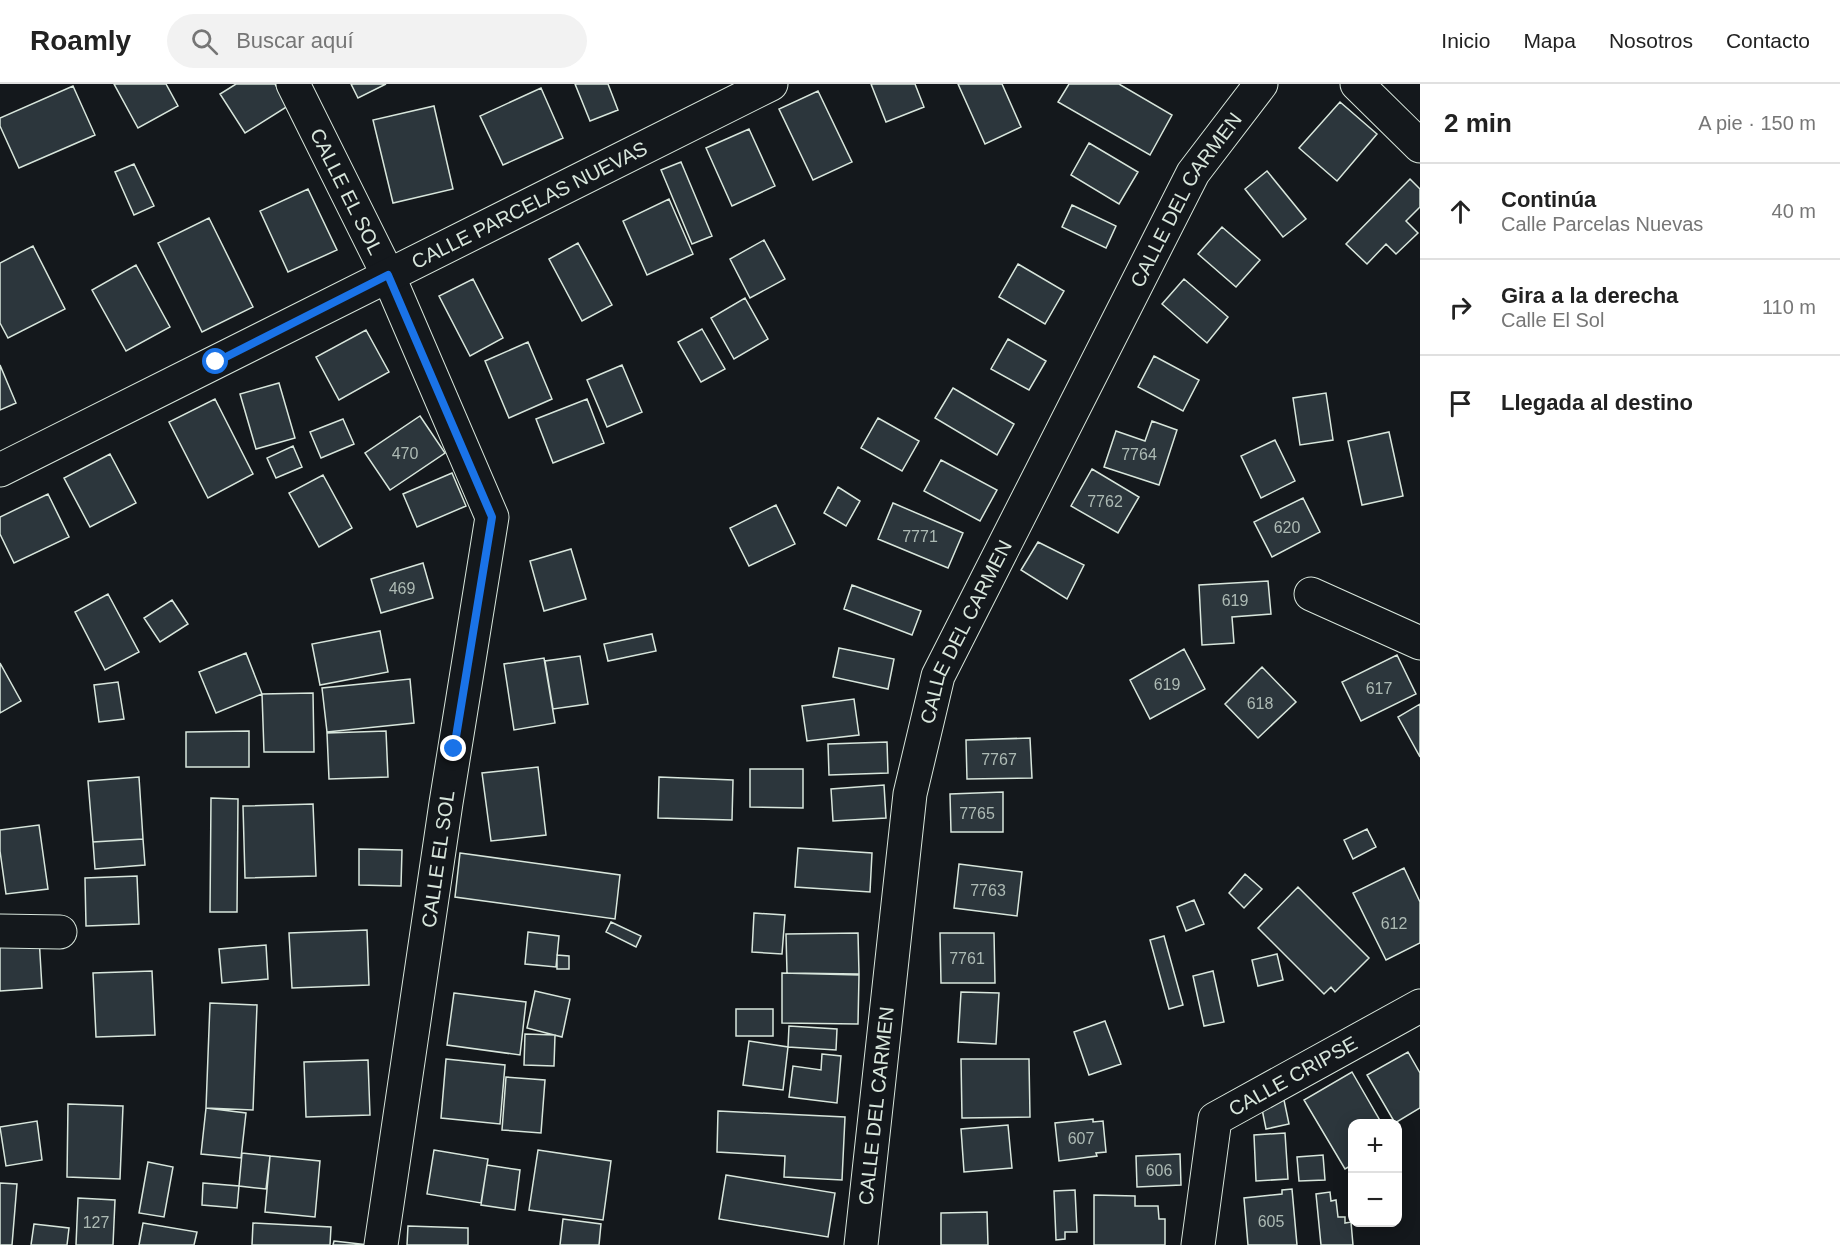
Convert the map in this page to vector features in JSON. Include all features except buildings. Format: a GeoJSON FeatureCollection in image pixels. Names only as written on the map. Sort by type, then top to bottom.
{"type":"FeatureCollection","features":[{"type":"Feature","properties":{"kind":"street","name":"CALLE EL SOL"},"geometry":{"type":"LineString","coordinates":[[293,84],[388,275],[492,517],[446,803],[381,1245]]}},
{"type":"Feature","properties":{"kind":"street","name":"CALLE PARCELAS NUEVAS"},"geometry":{"type":"LineString","coordinates":[[0,470],[771,84]]}},
{"type":"Feature","properties":{"kind":"street","name":"CALLE DEL CARMEN"},"geometry":{"type":"LineString","coordinates":[[861,1245],[910,794],[938,676],[1193,173],[1261,84]]}},
{"type":"Feature","properties":{"kind":"street"},"geometry":{"type":"LineString","coordinates":[[1357,84],[1420,146]]}},
{"type":"Feature","properties":{"kind":"street"},"geometry":{"type":"LineString","coordinates":[[1311,594],[1420,643]]}},
{"type":"Feature","properties":{"kind":"street"},"geometry":{"type":"LineString","coordinates":[[0,931],[60,932]]}},
{"type":"Feature","properties":{"kind":"street","name":"CALLE CRIPSE"},"geometry":{"type":"LineString","coordinates":[[1198,1245],[1215,1119],[1420,1006]]}},
{"type":"Feature","properties":{"kind":"route"},"geometry":{"type":"LineString","coordinates":[[216,362],[388,275],[492,517],[454,749]]}}]}
